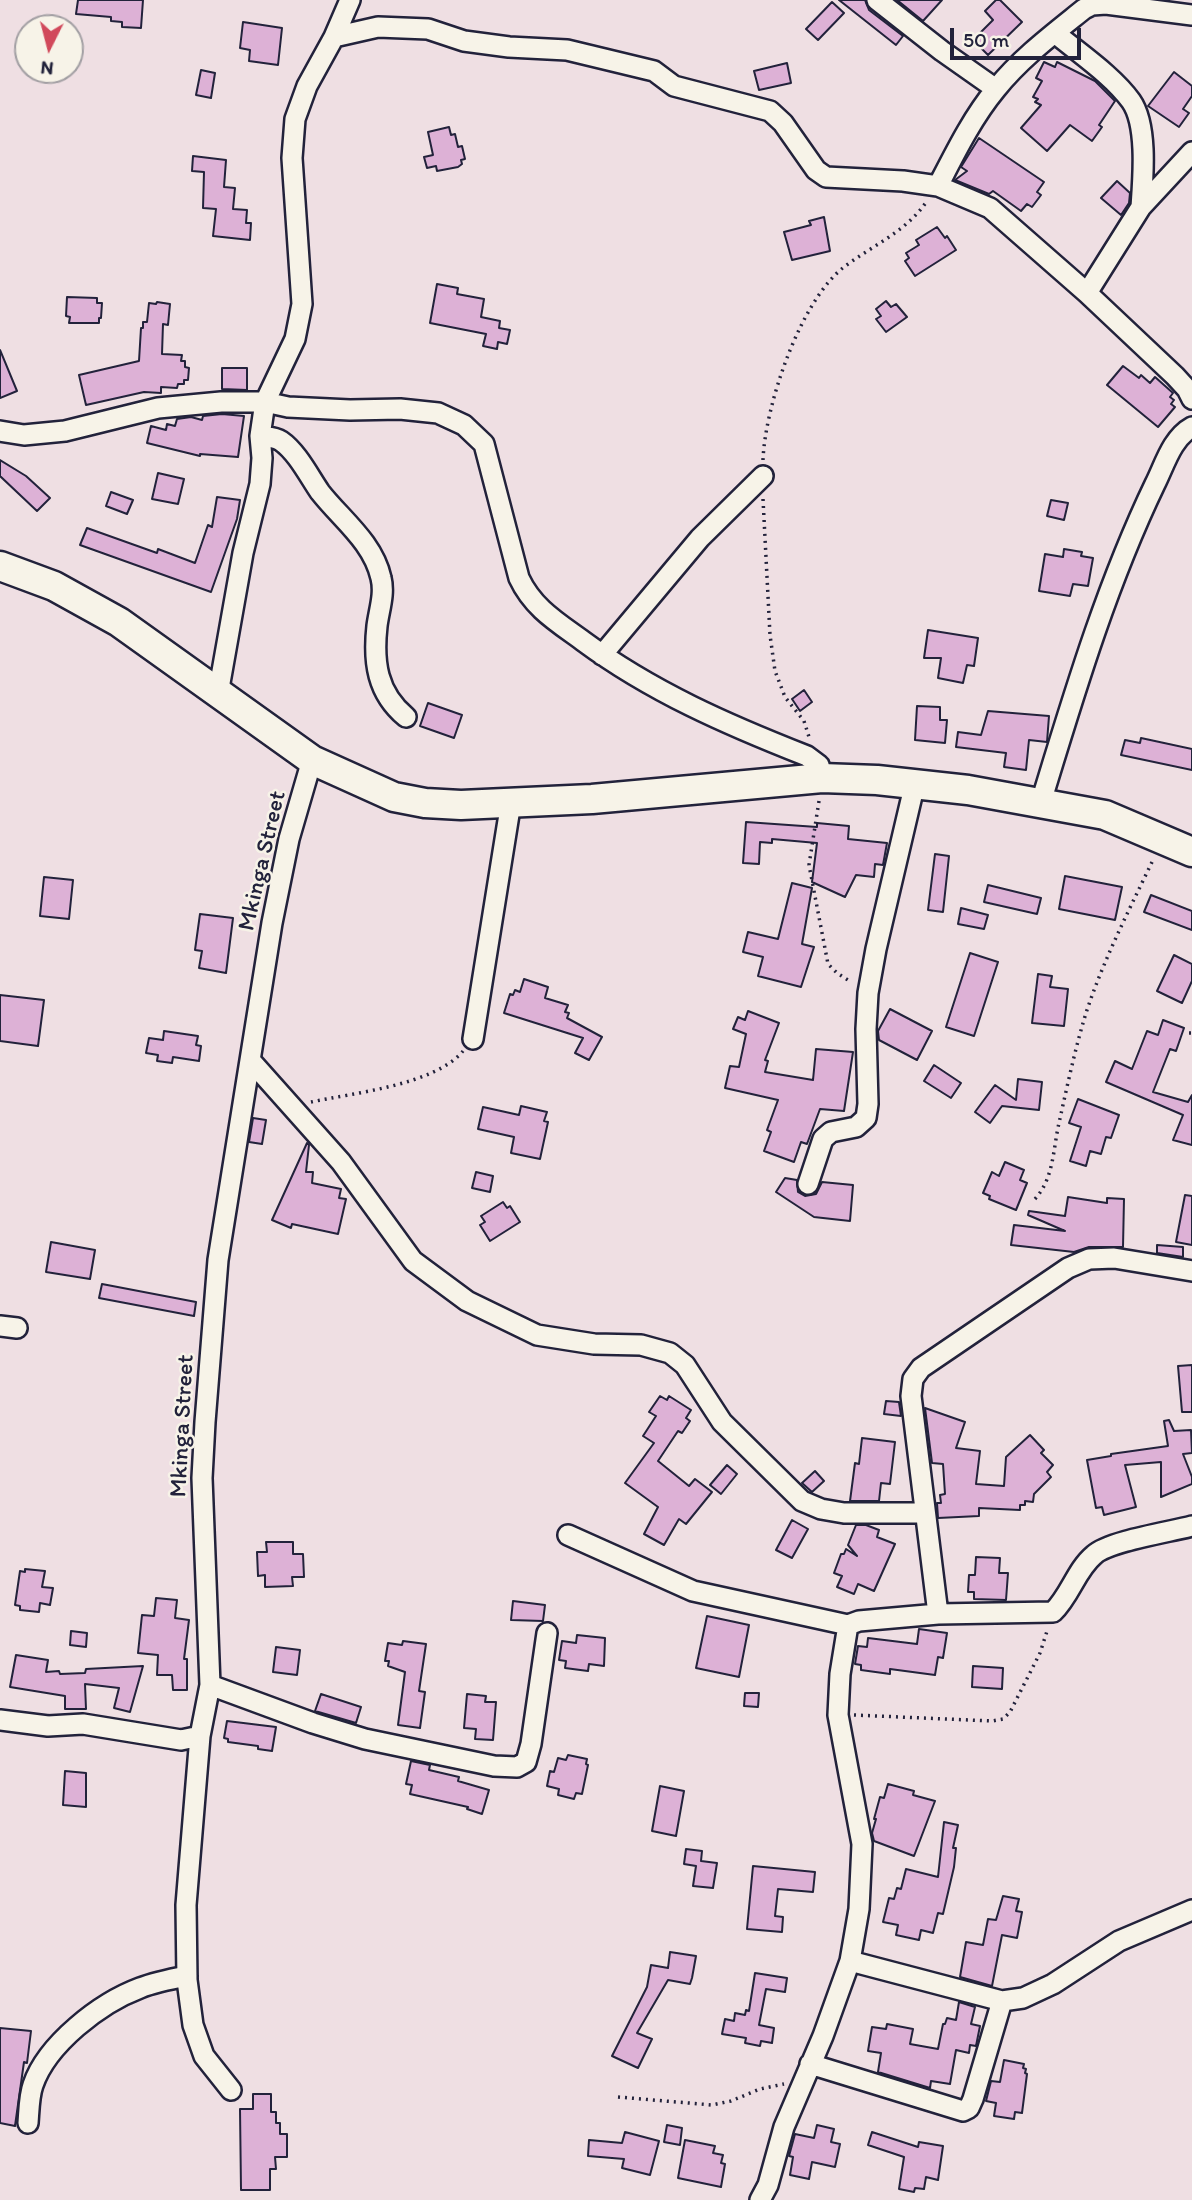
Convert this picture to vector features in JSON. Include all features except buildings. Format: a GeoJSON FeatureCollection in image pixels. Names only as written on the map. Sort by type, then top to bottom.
{"type":"FeatureCollection","features":[{"type":"Feature","properties":{"kind":"street"},"geometry":{"type":"LineString","coordinates":[[218,694],[243,553],[260,484],[260,436],[265,402],[295,339],[302,303],[292,158],[295,119],[307,86],[334,37],[350,0]]}},
{"type":"Feature","properties":{"kind":"street"},"geometry":{"type":"LineString","coordinates":[[877,0],[996,89]]}},
{"type":"Feature","properties":{"kind":"street"},"geometry":{"type":"LineString","coordinates":[[938,186],[966,132],[996,89],[1031,52],[1091,5],[1106,4],[1192,15]]}},
{"type":"Feature","properties":{"kind":"street"},"geometry":{"type":"LineString","coordinates":[[334,37],[378,27],[399,26],[428,29],[464,41],[567,50],[654,71],[674,86],[770,111],[783,123],[817,170],[826,177],[903,181],[938,186],[990,208],[1087,293],[1175,376],[1192,399]]}},
{"type":"Feature","properties":{"kind":"street"},"geometry":{"type":"LineString","coordinates":[[1055,33],[1132,102],[1139,119],[1141,139],[1141,207]]}},
{"type":"Feature","properties":{"kind":"street"},"geometry":{"type":"LineString","coordinates":[[1087,293],[1141,207],[1192,152]]}},
{"type":"Feature","properties":{"kind":"street"},"geometry":{"type":"LineString","coordinates":[[0,431],[24,435],[65,431],[158,408],[221,402],[265,402],[288,407],[350,411],[400,409],[438,413],[464,425],[484,444],[519,578],[526,594],[540,610],[602,655],[657,690],[818,769]]}},
{"type":"Feature","properties":{"kind":"street"},"geometry":{"type":"LineString","coordinates":[[1041,802],[1087,651],[1138,520],[1177,438],[1192,427]]}},
{"type":"Feature","properties":{"kind":"street"},"geometry":{"type":"LineString","coordinates":[[260,436],[281,442],[367,547],[381,577],[383,596],[376,644],[380,683],[391,705],[406,717]]}},
{"type":"Feature","properties":{"kind":"street"},"geometry":{"type":"LineString","coordinates":[[602,655],[700,538],[763,476]]}},
{"type":"Feature","properties":{"kind":"street"},"geometry":{"type":"LineString","coordinates":[[0,566],[54,586],[119,622],[312,760],[394,797],[425,803],[461,805],[592,799],[818,769],[1041,802],[1105,815],[1192,852]]}},
{"type":"Feature","properties":{"kind":"street","name":"Mkinga Street"},"geometry":{"type":"LineString","coordinates":[[231,2090],[204,2056],[193,2025],[187,1976],[186,1905],[200,1736],[210,1685],[202,1478],[205,1422],[218,1260],[284,860],[312,760]]}},
{"type":"Feature","properties":{"kind":"street"},"geometry":{"type":"LineString","coordinates":[[808,1184],[823,1139],[831,1132],[856,1127],[866,1118],[868,993],[915,783]]}},
{"type":"Feature","properties":{"kind":"street"},"geometry":{"type":"LineString","coordinates":[[473,1039],[511,802]]}},
{"type":"Feature","properties":{"kind":"street"},"geometry":{"type":"LineString","coordinates":[[251,1061],[341,1162],[413,1261],[467,1301],[537,1335],[594,1344],[641,1345],[670,1353],[685,1365],[722,1422],[802,1501],[821,1509],[844,1513],[925,1513]]}},
{"type":"Feature","properties":{"kind":"street"},"geometry":{"type":"LineString","coordinates":[[938,1614],[911,1396],[913,1379],[921,1368],[1068,1268],[1089,1259],[1114,1258],[1192,1271]]}},
{"type":"Feature","properties":{"kind":"street"},"geometry":{"type":"LineString","coordinates":[[568,1535],[693,1591],[848,1625],[859,1621],[938,1614],[1053,1612],[1094,1554],[1111,1546],[1192,1526]]}},
{"type":"Feature","properties":{"kind":"street"},"geometry":{"type":"LineString","coordinates":[[760,2200],[768,2185],[784,2127],[823,2036],[850,1961],[859,1909],[862,1844],[838,1715],[840,1674],[848,1625]]}},
{"type":"Feature","properties":{"kind":"street"},"geometry":{"type":"LineString","coordinates":[[210,1685],[365,1739],[494,1766],[517,1767],[526,1762],[531,1744],[547,1633]]}},
{"type":"Feature","properties":{"kind":"street"},"geometry":{"type":"LineString","coordinates":[[0,1720],[48,1726],[83,1724],[181,1740],[200,1736]]}},
{"type":"Feature","properties":{"kind":"street"},"geometry":{"type":"LineString","coordinates":[[850,1961],[1002,2001],[1023,1998],[1053,1984],[1119,1941],[1192,1910]]}},
{"type":"Feature","properties":{"kind":"street"},"geometry":{"type":"LineString","coordinates":[[28,2123],[32,2087],[39,2071],[68,2034],[93,2014],[139,1988],[187,1976]]}},
{"type":"Feature","properties":{"kind":"street"},"geometry":{"type":"LineString","coordinates":[[807,2072],[962,2111],[969,2108],[973,2099],[1002,2001]]}},
{"type":"Feature","properties":{"kind":"path"},"geometry":{"type":"LineString","coordinates":[[868,993],[836,973],[828,964],[825,950],[809,864],[818,769],[806,727],[785,697],[775,671],[770,635],[764,443],[784,364],[814,302],[829,281],[844,267],[906,226],[920,212],[938,186]]}},
{"type":"Feature","properties":{"kind":"path"},"geometry":{"type":"LineString","coordinates":[[1035,1199],[1044,1189],[1049,1176],[1070,1077],[1096,985],[1163,839]]}},
{"type":"Feature","properties":{"kind":"path"},"geometry":{"type":"LineString","coordinates":[[292,1105],[367,1091],[432,1074],[456,1059],[473,1039]]}},
{"type":"Feature","properties":{"kind":"path"},"geometry":{"type":"LineString","coordinates":[[838,1715],[992,1721],[1003,1718],[1010,1712],[1040,1653],[1053,1612]]}},
{"type":"Feature","properties":{"kind":"path"},"geometry":{"type":"LineString","coordinates":[[618,2097],[712,2105],[732,2101],[807,2072]]}}]}
